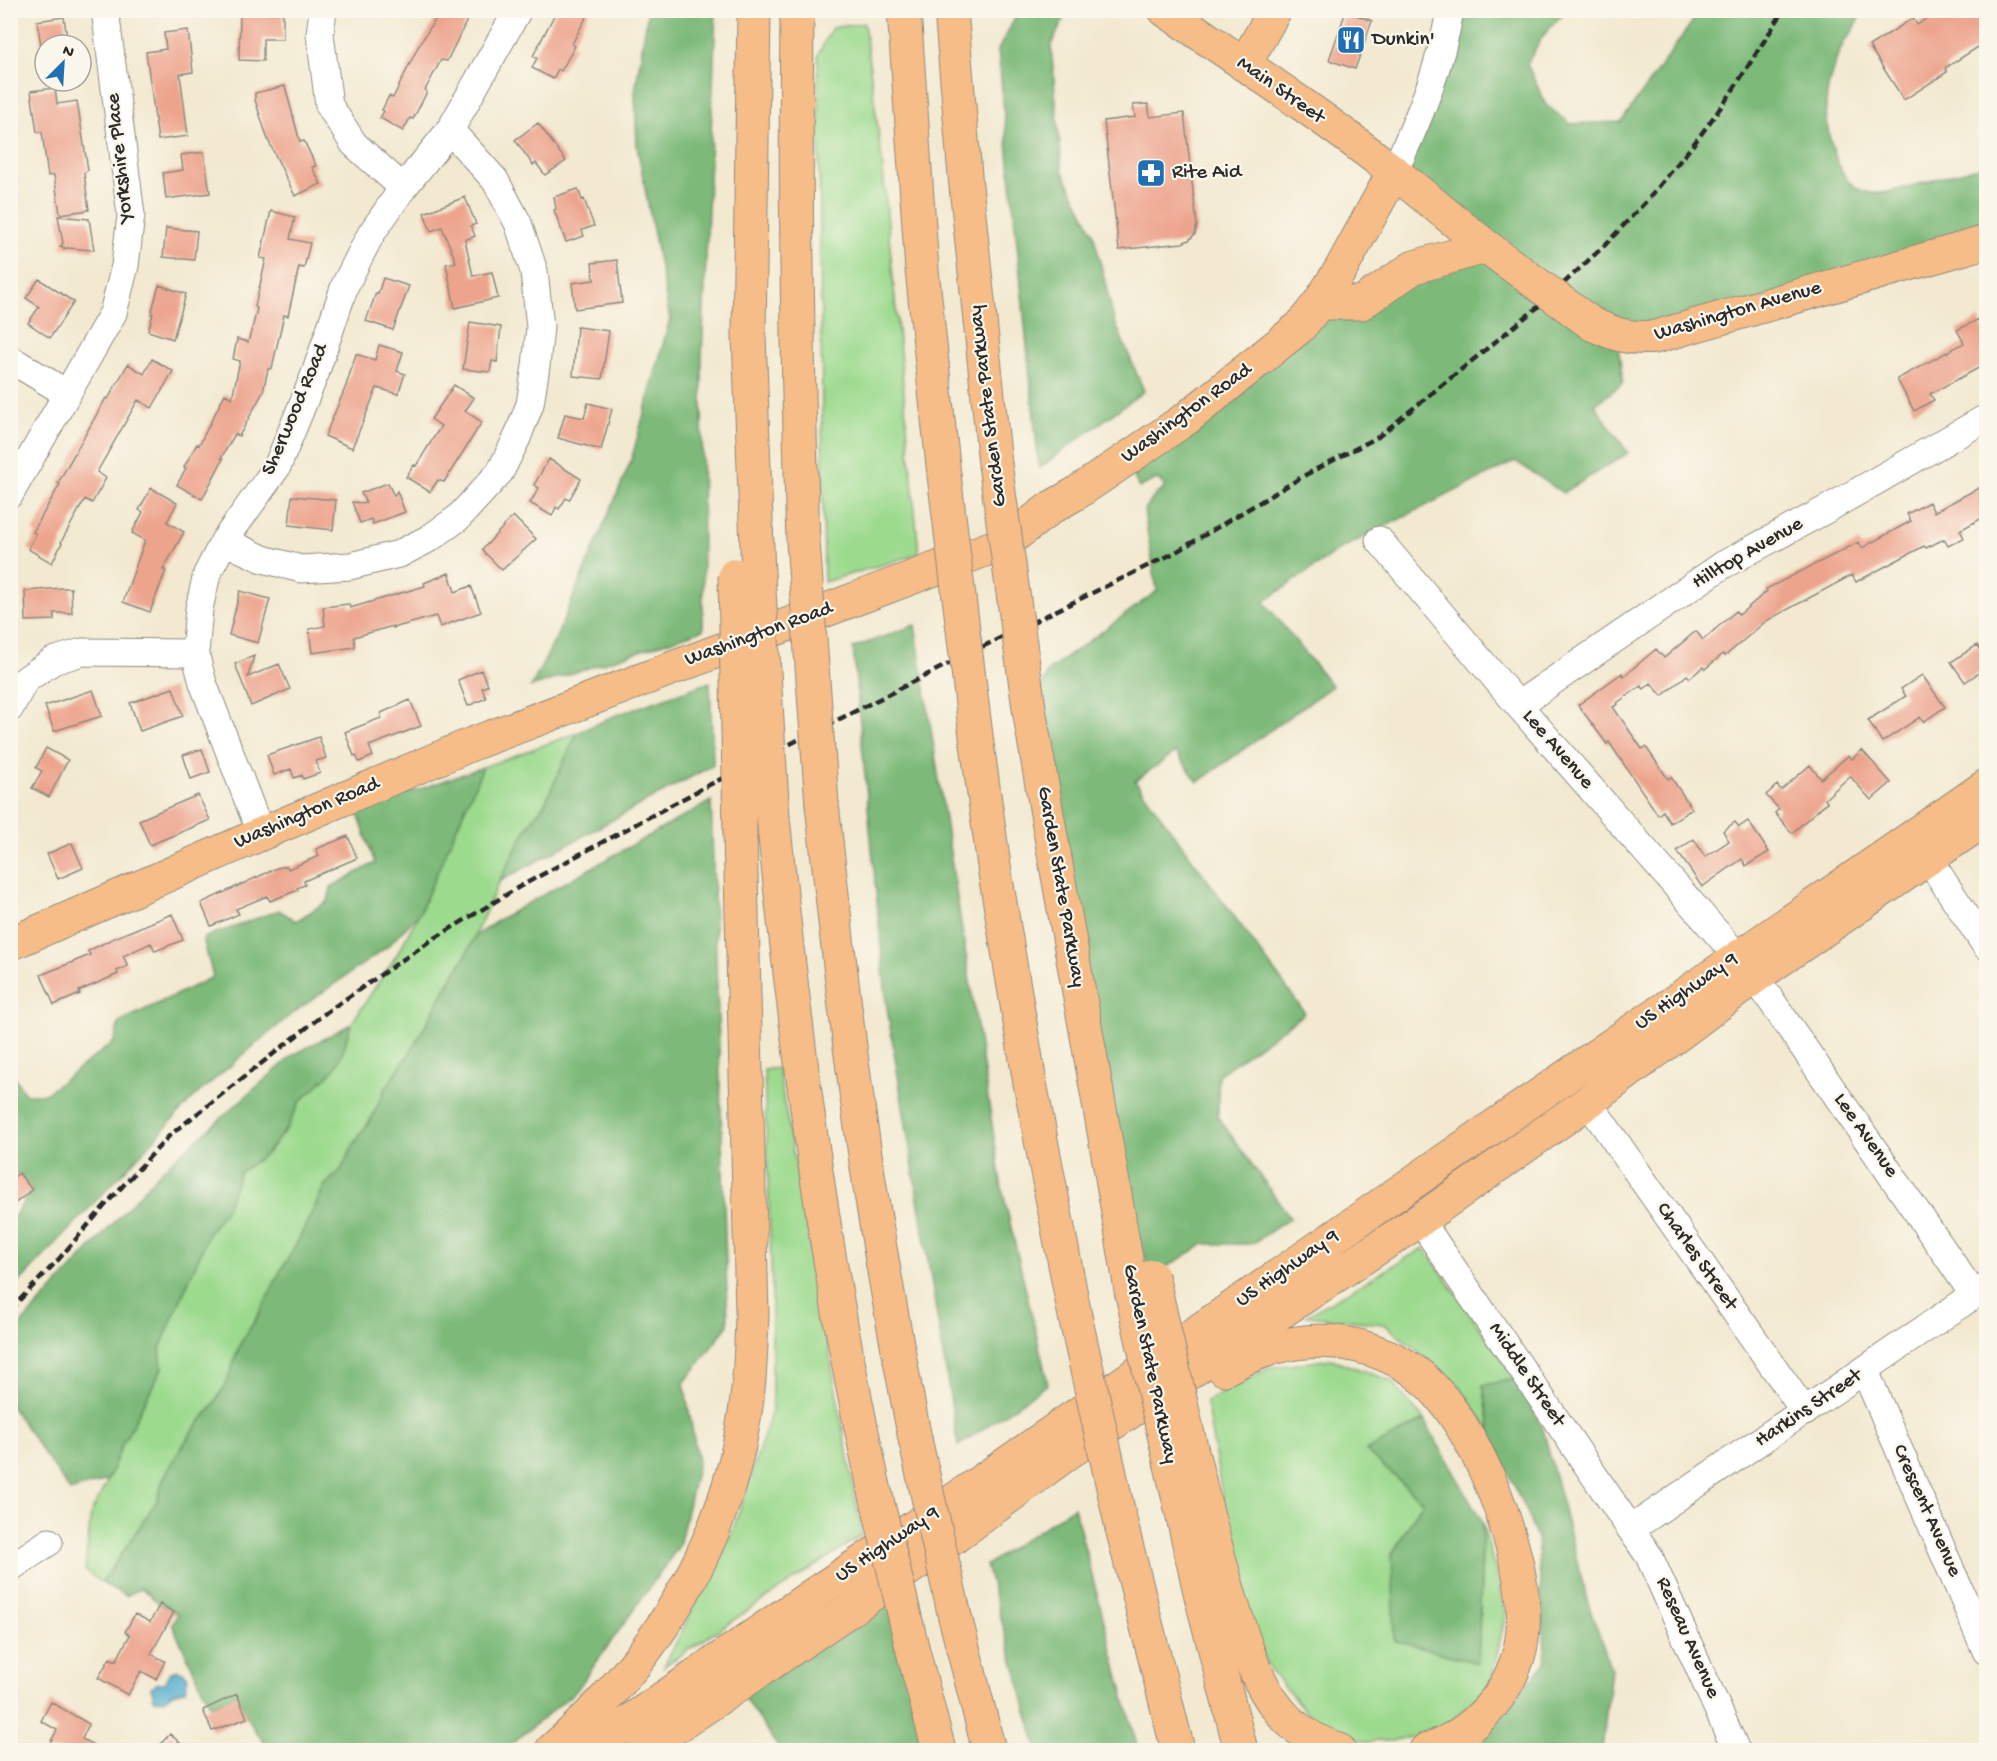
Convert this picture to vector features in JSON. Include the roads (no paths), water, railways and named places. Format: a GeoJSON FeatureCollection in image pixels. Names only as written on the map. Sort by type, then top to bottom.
{"type":"FeatureCollection","features":[{"type":"Feature","properties":{"kind":"main road"},"geometry":{"type":"LineString","coordinates":[[552,1750],[614,1691],[675,1608],[707,1548],[720,1516],[738,1451],[749,1384],[752,1314],[740,834],[747,574],[748,335],[754,10]]}},
{"type":"Feature","properties":{"kind":"main road"},"geometry":{"type":"LineString","coordinates":[[797,10],[798,381],[803,542],[822,804],[838,951],[866,1162],[886,1288],[915,1439],[955,1617],[989,1750]]}},
{"type":"Feature","properties":{"kind":"main road"},"geometry":{"type":"LineString","coordinates":[[904,10],[917,206],[958,609],[994,862],[1030,1083],[1075,1316],[1122,1528],[1178,1750]]}},
{"type":"Feature","properties":{"kind":"main road","name":"Garden State Parkway"},"geometry":{"type":"LineString","coordinates":[[951,10],[963,165],[995,465],[1030,715],[1074,969],[1111,1163],[1182,1458],[1201,1596],[1241,1750]]}},
{"type":"Feature","properties":{"kind":"main road","name":"Main Street"},"geometry":{"type":"LineString","coordinates":[[1165,10],[1394,172]]}},
{"type":"Feature","properties":{"kind":"main road"},"geometry":{"type":"LineString","coordinates":[[1244,65],[1275,10]]}},
{"type":"Feature","properties":{"kind":"main road","name":"Washington Avenue"},"geometry":{"type":"LineString","coordinates":[[1394,172],[1485,247],[1592,324],[1617,336],[1636,339],[1655,337],[1986,242]]}},
{"type":"Feature","properties":{"kind":"main road","name":"Washington Road"},"geometry":{"type":"LineString","coordinates":[[11,941],[472,744],[1006,542],[1052,507],[1075,494],[1187,418],[1300,327],[1319,303],[1369,221],[1394,172]]}},
{"type":"Feature","properties":{"kind":"main road"},"geometry":{"type":"LineString","coordinates":[[1319,303],[1361,303],[1414,267],[1485,247]]}},
{"type":"Feature","properties":{"kind":"main road"},"geometry":{"type":"LineString","coordinates":[[747,574],[788,958],[820,1202],[843,1339],[873,1483],[939,1750]]}},
{"type":"Feature","properties":{"kind":"main road","name":"US Highway 9"},"geometry":{"type":"LineString","coordinates":[[588,1750],[820,1590],[1746,967],[1986,786]]}},
{"type":"Feature","properties":{"kind":"main road","name":"US Highway 9"},"geometry":{"type":"LineString","coordinates":[[642,1750],[953,1538],[1068,1453],[1420,1221],[1588,1102],[1746,967],[1929,860],[1986,819]]}},
{"type":"Feature","properties":{"kind":"main road"},"geometry":{"type":"LineString","coordinates":[[953,1538],[1077,1473],[1209,1378],[1243,1359],[1278,1346],[1312,1340],[1346,1342],[1387,1356],[1410,1368],[1423,1379],[1448,1407],[1471,1444],[1490,1481],[1505,1520],[1516,1565],[1522,1606],[1522,1641],[1518,1657],[1503,1689],[1493,1703],[1469,1727],[1439,1746],[1426,1750]]}},
{"type":"Feature","properties":{"kind":"main road"},"geometry":{"type":"LineString","coordinates":[[1182,1458],[1254,1667],[1270,1698],[1286,1718],[1306,1734],[1339,1750]]}},
{"type":"Feature","properties":{"kind":"street","name":"Yorkshire Place"},"geometry":{"type":"LineString","coordinates":[[10,494],[113,312],[125,266],[131,215],[105,10]]}},
{"type":"Feature","properties":{"kind":"street"},"geometry":{"type":"LineString","coordinates":[[323,10],[320,34],[328,105],[354,144],[402,188]]}},
{"type":"Feature","properties":{"kind":"street","name":"Sherwood Road"},"geometry":{"type":"LineString","coordinates":[[261,834],[203,683],[195,653],[199,609],[207,574],[224,541],[277,467],[315,374],[345,285],[371,234],[402,188],[450,130],[518,10]]}},
{"type":"Feature","properties":{"kind":"street"},"geometry":{"type":"LineString","coordinates":[[1394,172],[1419,116],[1440,56],[1450,10]]}},
{"type":"Feature","properties":{"kind":"street"},"geometry":{"type":"LineString","coordinates":[[224,541],[263,559],[301,569],[350,566],[399,554],[430,538],[458,518],[500,472],[517,438],[530,404],[540,327],[534,271],[518,223],[495,180],[450,130]]}},
{"type":"Feature","properties":{"kind":"street"},"geometry":{"type":"LineString","coordinates":[[10,359],[66,393]]}},
{"type":"Feature","properties":{"kind":"street","name":"Hilltop Avenue"},"geometry":{"type":"LineString","coordinates":[[1518,705],[1724,565],[1986,418]]}},
{"type":"Feature","properties":{"kind":"street","name":"Lee Avenue"},"geometry":{"type":"LineString","coordinates":[[1378,540],[1746,967],[1980,1291]]}},
{"type":"Feature","properties":{"kind":"street"},"geometry":{"type":"LineString","coordinates":[[10,708],[17,671],[82,652],[195,653]]}},
{"type":"Feature","properties":{"kind":"street"},"geometry":{"type":"LineString","coordinates":[[1929,860],[1986,946]]}},
{"type":"Feature","properties":{"kind":"street","name":"Charles Street"},"geometry":{"type":"LineString","coordinates":[[1588,1102],[1805,1412]]}},
{"type":"Feature","properties":{"kind":"street","name":"Middle Street"},"geometry":{"type":"LineString","coordinates":[[1420,1221],[1631,1529]]}},
{"type":"Feature","properties":{"kind":"street","name":"Harkins Street"},"geometry":{"type":"LineString","coordinates":[[1631,1529],[1980,1291]]}},
{"type":"Feature","properties":{"kind":"street","name":"Crescent Avenue"},"geometry":{"type":"LineString","coordinates":[[1865,1371],[1986,1651]]}},
{"type":"Feature","properties":{"kind":"street","name":"Reseau Avenue"},"geometry":{"type":"LineString","coordinates":[[1631,1529],[1649,1556],[1737,1750]]}},
{"type":"Feature","properties":{"kind":"street"},"geometry":{"type":"LineString","coordinates":[[10,1568],[49,1542]]}},
{"type":"Feature","properties":{"kind":"water"},"geometry":{"type":"Polygon","coordinates":[[[178,1670],[188,1677],[185,1690],[174,1693],[163,1700],[154,1699],[151,1687],[158,1683],[165,1683],[171,1672],[178,1670]]]}},
{"type":"Feature","properties":{"kind":"railway"},"geometry":{"type":"LineString","coordinates":[[10,1310],[170,1135],[328,1011],[427,943],[519,887],[701,789],[1176,552],[1307,474],[1378,437],[1538,307],[1605,245],[1652,195],[1696,141],[1729,96],[1784,10]]}},
{"type":"Feature","properties":{"kind":"place","name":"Dunkin'"},"geometry":{"type":"Point","coordinates":[1351,40]}},
{"type":"Feature","properties":{"kind":"place","name":"Rite Aid"},"geometry":{"type":"Point","coordinates":[1151,173]}}]}
